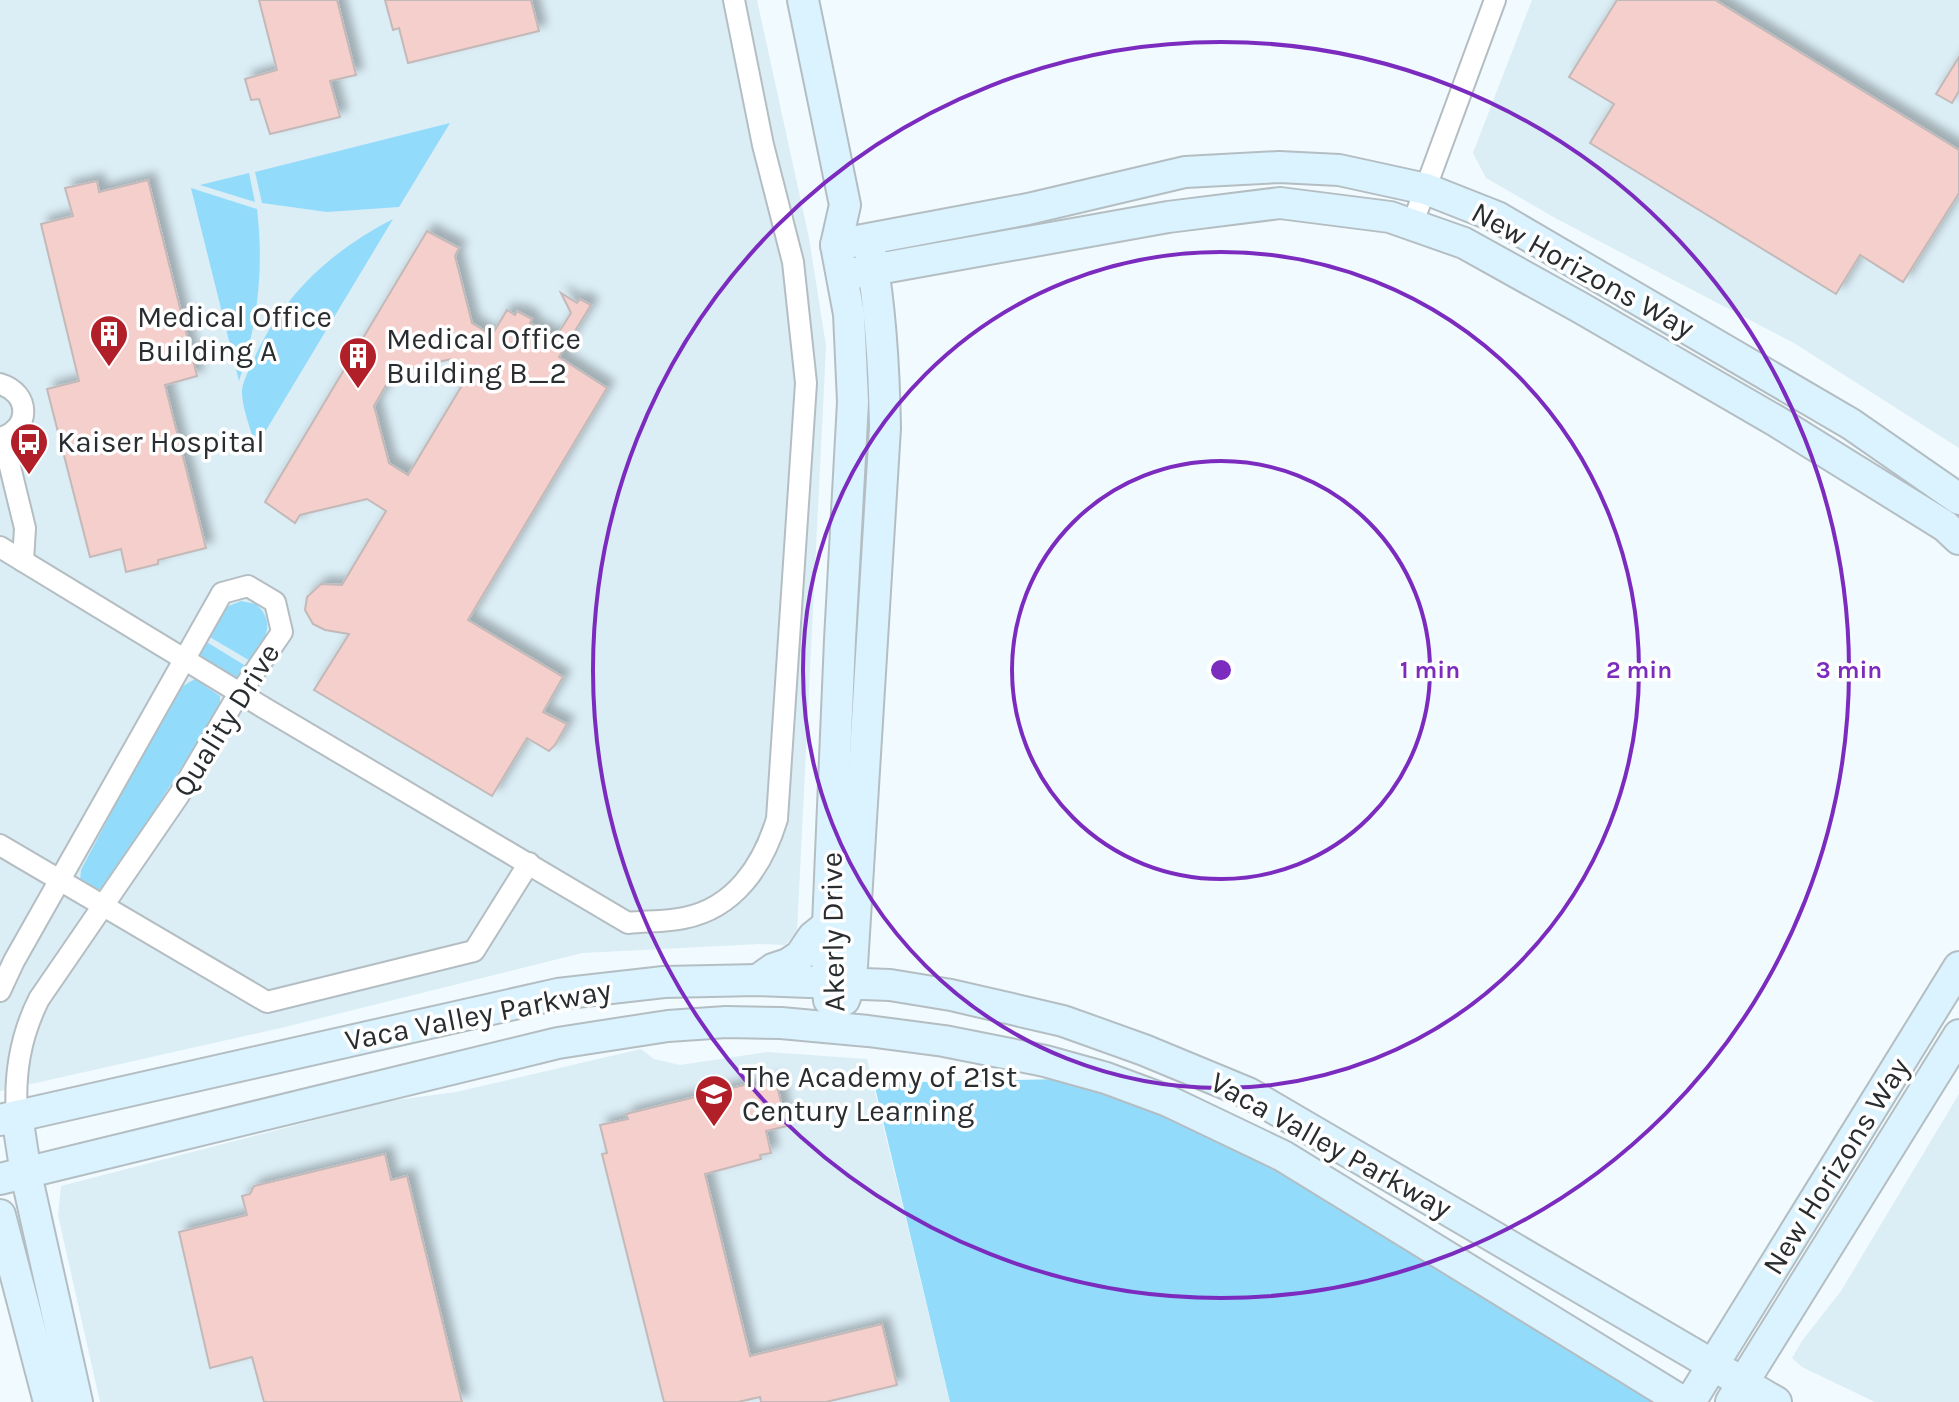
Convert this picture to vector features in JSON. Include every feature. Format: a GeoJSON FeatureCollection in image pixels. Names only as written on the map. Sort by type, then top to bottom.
{"type":"FeatureCollection","features":[{"type":"Feature","properties":{"kind":"street"},"geometry":{"type":"LineString","coordinates":[[0,547],[628,923],[686,918],[721,903],[744,884],[768,848],[777,819],[806,383],[793,262],[763,145],[734,0]]}},
{"type":"Feature","properties":{"kind":"street","name":"Akerly Drive"},"geometry":{"type":"LineString","coordinates":[[803,0],[845,205],[868,238],[884,356],[885,428],[833,1026]]}},
{"type":"Feature","properties":{"kind":"street"},"geometry":{"type":"LineString","coordinates":[[1412,225],[1495,0]]}},
{"type":"Feature","properties":{"kind":"street","name":"New Horizons Way"},"geometry":{"type":"LineString","coordinates":[[836,245],[1028,209],[1185,172],[1279,167],[1339,170],[1426,189],[1511,225],[1851,424],[1959,499]]}},
{"type":"Feature","properties":{"kind":"street","name":"New Horizons Way"},"geometry":{"type":"LineString","coordinates":[[844,275],[1168,217],[1280,203],[1390,217],[1464,243],[1594,315],[1776,421],[1945,526],[1959,539]]}},
{"type":"Feature","properties":{"kind":"street","name":"Akerly Drive"},"geometry":{"type":"LineString","coordinates":[[839,982],[828,925],[853,402],[844,275],[836,245],[845,205]]}},
{"type":"Feature","properties":{"kind":"street"},"geometry":{"type":"LineString","coordinates":[[0,384],[18,394],[24,411],[18,428],[2,438],[25,528],[23,561]]}},
{"type":"Feature","properties":{"kind":"street","name":"Quality Drive"},"geometry":{"type":"LineString","coordinates":[[0,991],[59,880],[222,593],[248,586],[275,602],[282,632],[179,795],[29,1018],[9,1118]]}},
{"type":"Feature","properties":{"kind":"street"},"geometry":{"type":"LineString","coordinates":[[0,845],[267,1002],[474,951],[529,863]]}},
{"type":"Feature","properties":{"kind":"street"},"geometry":{"type":"LineString","coordinates":[[758,980],[800,956],[813,937],[828,925]]}},
{"type":"Feature","properties":{"kind":"street","name":"New Horizons Way"},"geometry":{"type":"LineString","coordinates":[[1690,1402],[1959,967]]}},
{"type":"Feature","properties":{"kind":"street","name":"Vaca Valley Parkway"},"geometry":{"type":"LineString","coordinates":[[9,1118],[558,994],[664,982],[758,980],[839,982],[951,995],[1063,1021],[1193,1069],[1248,1093],[1714,1366],[1737,1393],[1776,1402]]}},
{"type":"Feature","properties":{"kind":"street","name":"Vaca Valley Parkway"},"geometry":{"type":"LineString","coordinates":[[13,1176],[558,1043],[652,1028],[726,1022],[833,1026],[944,1041],[1045,1061],[1106,1078],[1168,1101],[1283,1156],[1683,1402]]}},
{"type":"Feature","properties":{"kind":"street","name":"New Horizons Way"},"geometry":{"type":"LineString","coordinates":[[1737,1393],[1959,1035]]}},
{"type":"Feature","properties":{"kind":"street"},"geometry":{"type":"LineString","coordinates":[[9,1118],[13,1176],[77,1402]]}},
{"type":"Feature","properties":{"kind":"street"},"geometry":{"type":"LineString","coordinates":[[0,1215],[49,1402]]}},
{"type":"Feature","properties":{"kind":"shaded area"},"geometry":{"type":"Polygon","coordinates":[[[0,0],[757,0],[809,238],[826,346],[797,932],[785,945],[582,953],[285,1027],[0,1091],[0,0]]]}},
{"type":"Feature","properties":{"kind":"shaded area"},"geometry":{"type":"Polygon","coordinates":[[[1532,0],[1959,0],[1959,448],[1794,343],[1557,219],[1486,178],[1473,153],[1532,0]]]}},
{"type":"Feature","properties":{"kind":"shaded area"},"geometry":{"type":"Polygon","coordinates":[[[450,123],[399,207],[327,212],[262,203],[255,172],[450,123]]]}},
{"type":"Feature","properties":{"kind":"shaded area"},"geometry":{"type":"Polygon","coordinates":[[[249,173],[255,202],[200,185],[249,173]]]}},
{"type":"Feature","properties":{"kind":"shaded area"},"geometry":{"type":"Polygon","coordinates":[[[191,188],[257,209],[260,253],[258,296],[239,381],[191,188]]]}},
{"type":"Feature","properties":{"kind":"shaded area"},"geometry":{"type":"Polygon","coordinates":[[[393,219],[256,447],[242,390],[266,336],[294,295],[311,277],[349,245],[393,219]]]}},
{"type":"Feature","properties":{"kind":"shaded area"},"geometry":{"type":"Polygon","coordinates":[[[241,601],[256,604],[266,619],[264,640],[252,662],[208,636],[226,607],[241,601]]]}},
{"type":"Feature","properties":{"kind":"shaded area"},"geometry":{"type":"Polygon","coordinates":[[[205,641],[249,668],[239,680],[198,655],[205,641]]]}},
{"type":"Feature","properties":{"kind":"shaded area"},"geometry":{"type":"Polygon","coordinates":[[[195,679],[220,696],[220,705],[155,810],[104,884],[100,889],[92,890],[80,881],[81,870],[183,686],[195,679]]]}},
{"type":"Feature","properties":{"kind":"shaded area"},"geometry":{"type":"Polygon","coordinates":[[[641,1049],[654,1059],[680,1065],[767,1052],[867,1059],[950,1402],[100,1402],[58,1215],[61,1186],[389,1101],[456,1092],[641,1049]]]}},
{"type":"Feature","properties":{"kind":"shaded area"},"geometry":{"type":"Polygon","coordinates":[[[1106,1078],[1283,1156],[1684,1402],[950,1402],[874,1083],[1106,1078]]]}},
{"type":"Feature","properties":{"kind":"shaded area"},"geometry":{"type":"Polygon","coordinates":[[[1959,1094],[1959,1402],[1875,1402],[1802,1367],[1792,1358],[1841,1291],[1959,1094]]]}},
{"type":"Feature","properties":{"kind":"building"},"geometry":{"type":"Polygon","coordinates":[[[259,0],[337,0],[356,75],[330,81],[340,117],[270,134],[259,99],[251,100],[245,79],[277,70],[259,0]]]}},
{"type":"Feature","properties":{"kind":"building"},"geometry":{"type":"Polygon","coordinates":[[[385,0],[531,0],[539,31],[408,63],[399,28],[393,30],[385,0]]]}},
{"type":"Feature","properties":{"kind":"building"},"geometry":{"type":"Polygon","coordinates":[[[1617,0],[1715,0],[1959,150],[1959,193],[1903,282],[1860,255],[1836,294],[1590,143],[1614,104],[1569,77],[1617,0]]]}},
{"type":"Feature","properties":{"kind":"building"},"geometry":{"type":"Polygon","coordinates":[[[1959,57],[1959,91],[1952,103],[1936,94],[1959,57]]]}},
{"type":"Feature","properties":{"kind":"building","name":"Medical Office Building A"},"geometry":{"type":"Polygon","coordinates":[[[148,180],[197,376],[165,385],[206,548],[126,572],[121,549],[90,557],[47,389],[79,381],[41,224],[73,216],[65,188],[97,181],[99,192],[148,180]]]}},
{"type":"Feature","properties":{"kind":"building"},"geometry":{"type":"Polygon","coordinates":[[[427,231],[459,248],[455,256],[472,323],[492,335],[507,310],[515,315],[517,311],[532,319],[530,323],[556,337],[571,313],[561,293],[577,303],[580,299],[591,305],[559,357],[607,388],[468,620],[563,677],[543,712],[567,724],[549,751],[527,738],[492,796],[314,690],[349,634],[325,630],[313,624],[305,610],[307,597],[321,584],[342,585],[386,511],[367,499],[300,515],[295,523],[265,502],[427,231]],[[451,359],[393,373],[374,406],[389,463],[408,475],[470,372],[451,359]]]}},
{"type":"Feature","properties":{"kind":"building"},"geometry":{"type":"Polygon","coordinates":[[[776,1082],[787,1126],[766,1131],[771,1153],[760,1155],[761,1159],[705,1174],[750,1356],[882,1324],[897,1385],[826,1402],[761,1402],[760,1397],[738,1402],[664,1402],[602,1154],[607,1153],[600,1125],[628,1119],[626,1114],[748,1084],[749,1089],[776,1082]]]}},
{"type":"Feature","properties":{"kind":"building"},"geometry":{"type":"Polygon","coordinates":[[[385,1154],[391,1180],[407,1176],[462,1402],[264,1402],[252,1357],[210,1368],[179,1232],[247,1215],[242,1196],[250,1194],[254,1186],[385,1154]]]}},
{"type":"Feature","properties":{"kind":"place","name":"Medical Office Building A"},"geometry":{"type":"Point","coordinates":[109,368]}},
{"type":"Feature","properties":{"kind":"place","name":"Medical Office Building B_2"},"geometry":{"type":"Point","coordinates":[358,390]}},
{"type":"Feature","properties":{"kind":"place","name":"Kaiser Hospital"},"geometry":{"type":"Point","coordinates":[29,476]}},
{"type":"Feature","properties":{"kind":"place","name":"The Academy of 21st Century Learning"},"geometry":{"type":"Point","coordinates":[714,1128]}}]}
